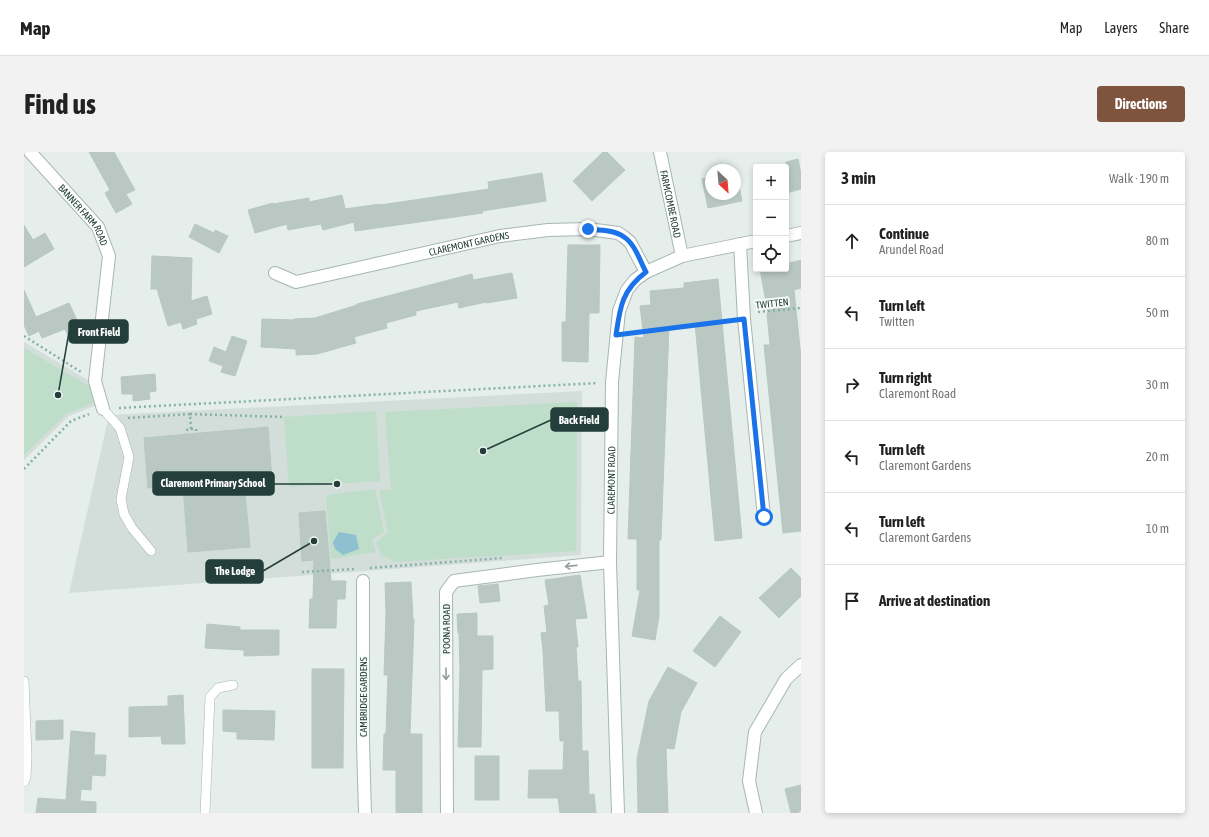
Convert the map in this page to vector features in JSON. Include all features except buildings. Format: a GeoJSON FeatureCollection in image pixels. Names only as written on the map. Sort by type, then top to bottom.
{"type":"FeatureCollection","features":[{"type":"Feature","properties":{"kind":"street","name":"BANNER FARM ROAD"},"geometry":{"type":"LineString","coordinates":[[30,152],[98,227],[109,256],[95,381],[103,409]]}},
{"type":"Feature","properties":{"kind":"street","name":"FARMCOMBE ROAD"},"geometry":{"type":"LineString","coordinates":[[660,152],[682,256]]}},
{"type":"Feature","properties":{"kind":"street","name":"CLAREMONT GARDENS"},"geometry":{"type":"LineString","coordinates":[[275,273],[296,282],[500,236],[548,230],[588,229],[618,234],[624,237],[630,242],[646,272]]}},
{"type":"Feature","properties":{"kind":"street"},"geometry":{"type":"LineString","coordinates":[[789,236],[801,234]]}},
{"type":"Feature","properties":{"kind":"street","name":"CLAREMONT ROAD"},"geometry":{"type":"LineString","coordinates":[[618,813],[610,562],[612,382],[619,310],[628,290],[635,280],[646,272],[682,256],[753,242]]}},
{"type":"Feature","properties":{"kind":"street"},"geometry":{"type":"LineString","coordinates":[[740,244],[744,316],[764,517]]}},
{"type":"Feature","properties":{"kind":"street","name":"POONA ROAD"},"geometry":{"type":"LineString","coordinates":[[447,813],[446,592],[454,581],[610,562]]}},
{"type":"Feature","properties":{"kind":"street","name":"CAMBRIDGE GARDENS"},"geometry":{"type":"LineString","coordinates":[[363,580],[363,742],[365,813]]}},
{"type":"Feature","properties":{"kind":"street"},"geometry":{"type":"LineString","coordinates":[[756,813],[749,781],[755,732],[786,679],[801,665]]}},
{"type":"Feature","properties":{"kind":"lane"},"geometry":{"type":"LineString","coordinates":[[103,409],[120,428],[129,457],[121,499],[124,514],[132,528],[151,551]]}},
{"type":"Feature","properties":{"kind":"lane"},"geometry":{"type":"LineString","coordinates":[[24,681],[27,755],[26,777],[24,782]]}},
{"type":"Feature","properties":{"kind":"lane"},"geometry":{"type":"LineString","coordinates":[[205,813],[210,697],[218,688],[233,685]]}},
{"type":"Feature","properties":{"kind":"path","name":"TWITTEN"},"geometry":{"type":"LineString","coordinates":[[616,335],[801,308]]}},
{"type":"Feature","properties":{"kind":"path"},"geometry":{"type":"LineString","coordinates":[[24,336],[95,381]]}},
{"type":"Feature","properties":{"kind":"path"},"geometry":{"type":"LineString","coordinates":[[24,469],[71,421],[103,409],[612,382]]}},
{"type":"Feature","properties":{"kind":"path"},"geometry":{"type":"LineString","coordinates":[[190,414],[191,429]]}},
{"type":"Feature","properties":{"kind":"path"},"geometry":{"type":"LineString","coordinates":[[123,418],[190,414],[284,417]]}},
{"type":"Feature","properties":{"kind":"path"},"geometry":{"type":"LineString","coordinates":[[187,434],[186,430],[191,429],[196,429],[196,433]]}},
{"type":"Feature","properties":{"kind":"path"},"geometry":{"type":"LineString","coordinates":[[369,568],[502,558]]}},
{"type":"Feature","properties":{"kind":"path"},"geometry":{"type":"LineString","coordinates":[[302,572],[362,568]]}},
{"type":"Feature","properties":{"kind":"shaded area"},"geometry":{"type":"Polygon","coordinates":[[[24,342],[96,385],[97,405],[69,416],[24,460],[24,342]]]}},
{"type":"Feature","properties":{"kind":"shaded area"},"geometry":{"type":"Polygon","coordinates":[[[582,391],[581,555],[69,593],[109,415],[582,391]]]}},
{"type":"Feature","properties":{"kind":"green space"},"geometry":{"type":"Polygon","coordinates":[[[24,348],[92,388],[93,403],[66,414],[24,455],[24,348]]]}},
{"type":"Feature","properties":{"kind":"green space"},"geometry":{"type":"Polygon","coordinates":[[[577,402],[576,551],[395,562],[381,555],[376,542],[388,533],[379,490],[391,490],[385,412],[577,402]]]}},
{"type":"Feature","properties":{"kind":"green space"},"geometry":{"type":"Polygon","coordinates":[[[376,411],[380,481],[289,487],[284,417],[376,411]]]}},
{"type":"Feature","properties":{"kind":"green space"},"geometry":{"type":"Polygon","coordinates":[[[375,489],[384,532],[372,539],[376,552],[331,559],[326,495],[375,489]]]}},
{"type":"Feature","properties":{"kind":"water"},"geometry":{"type":"Polygon","coordinates":[[[339,532],[356,535],[359,549],[343,555],[335,549],[333,542],[339,532]]]}},
{"type":"Feature","properties":{"kind":"place","name":"Front Field"},"geometry":{"type":"Point","coordinates":[58,395]}},
{"type":"Feature","properties":{"kind":"place","name":"Back Field"},"geometry":{"type":"Point","coordinates":[483,451]}},
{"type":"Feature","properties":{"kind":"place","name":"Claremont Primary School"},"geometry":{"type":"Point","coordinates":[337,484]}},
{"type":"Feature","properties":{"kind":"place","name":"The Lodge"},"geometry":{"type":"Point","coordinates":[314,541]}},
{"type":"Feature","properties":{"kind":"route"},"geometry":{"type":"LineString","coordinates":[[588,229],[618,234],[624,237],[630,242],[646,272],[635,280],[628,290],[619,310],[616,335],[744,319],[764,517]]}}]}
